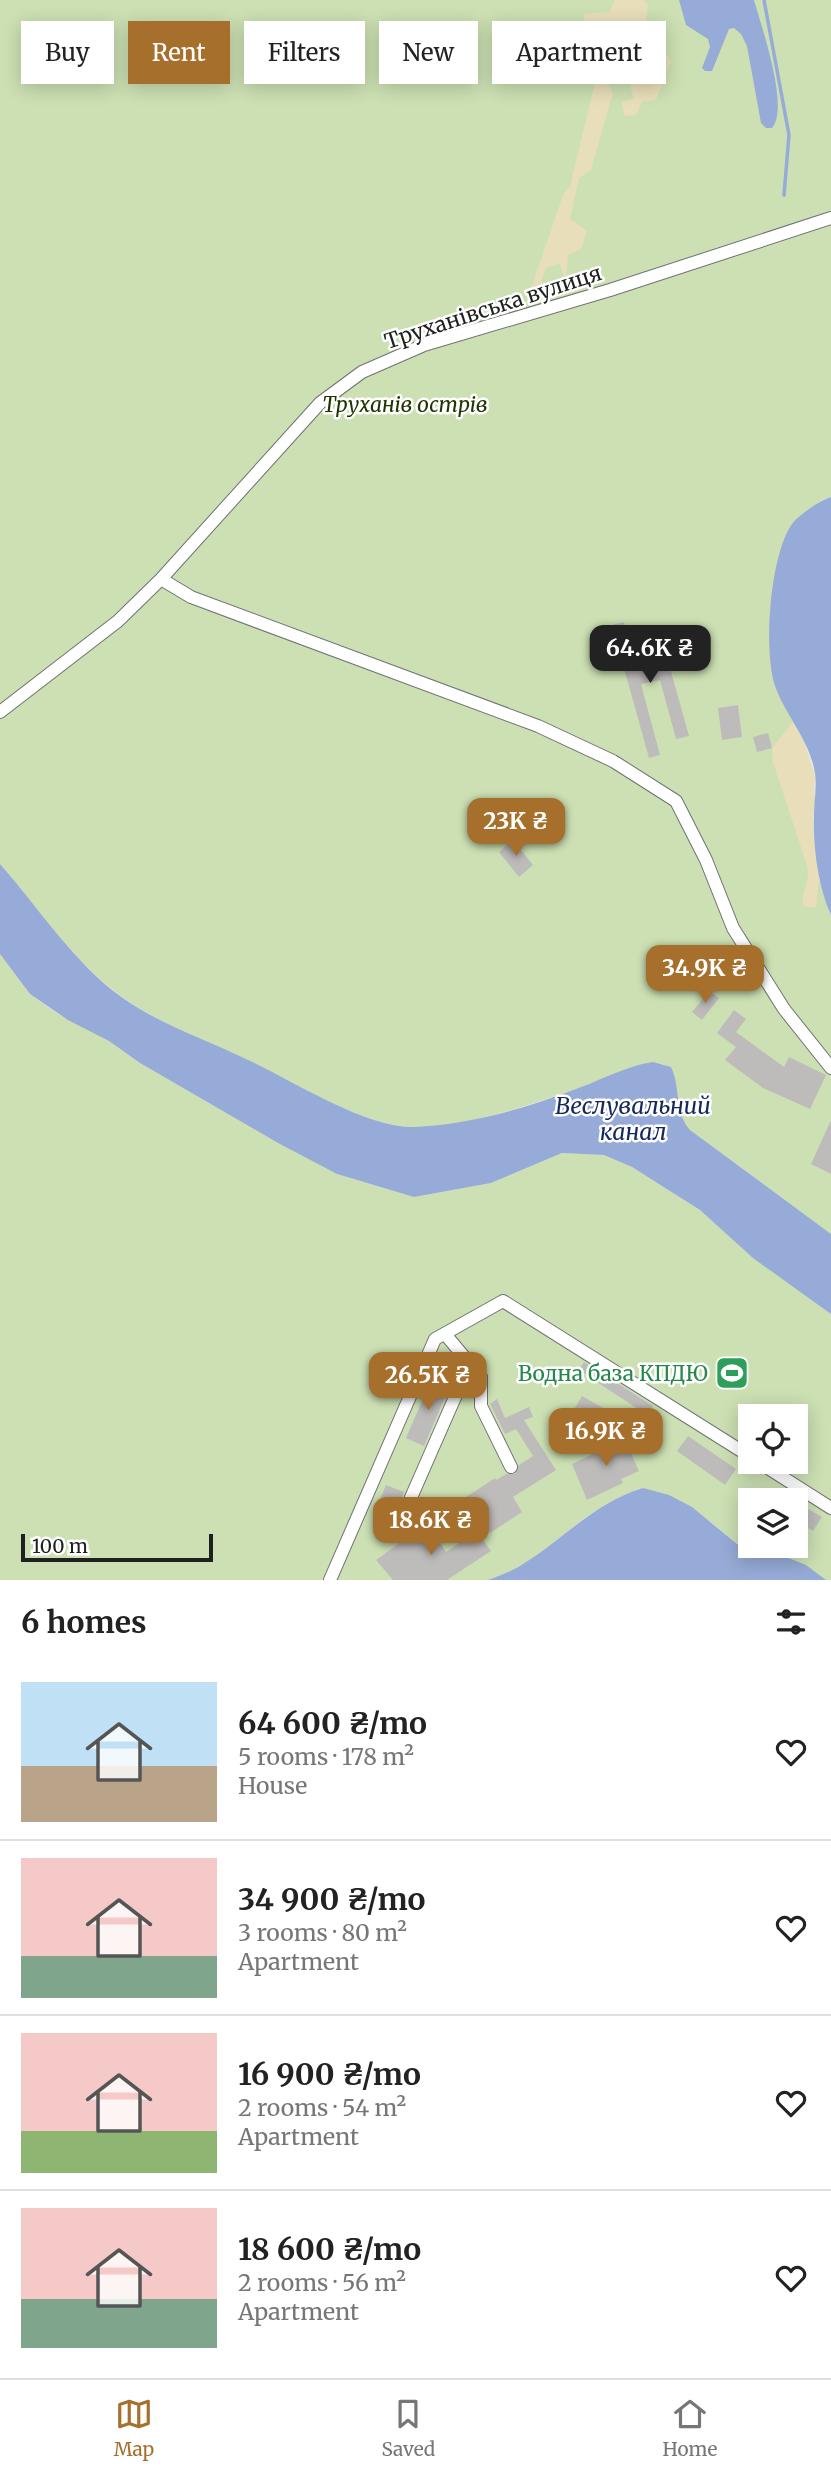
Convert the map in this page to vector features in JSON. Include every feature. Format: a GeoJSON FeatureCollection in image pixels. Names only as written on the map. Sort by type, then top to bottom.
{"type":"FeatureCollection","features":[{"type":"Feature","properties":{"kind":"street","name":"Труханівська вулиця"},"geometry":{"type":"LineString","coordinates":[[0,712],[118,621],[161,579],[320,403],[362,372],[424,345],[610,290],[831,218]]}},
{"type":"Feature","properties":{"kind":"street"},"geometry":{"type":"LineString","coordinates":[[161,579],[191,597],[538,726],[613,761],[676,801],[706,860],[733,928],[784,1009],[831,1068]]}},
{"type":"Feature","properties":{"kind":"street"},"geometry":{"type":"LineString","coordinates":[[330,1580],[435,1339],[503,1301],[738,1449]]}},
{"type":"Feature","properties":{"kind":"street"},"geometry":{"type":"LineString","coordinates":[[444,1334],[481,1377],[481,1406],[511,1467]]}},
{"type":"Feature","properties":{"kind":"street"},"geometry":{"type":"LineString","coordinates":[[399,1525],[470,1363]]}},
{"type":"Feature","properties":{"kind":"street"},"geometry":{"type":"LineString","coordinates":[[777,1474],[831,1508]]}},
{"type":"Feature","properties":{"kind":"green space","name":"Труханів острів"},"geometry":{"type":"Polygon","coordinates":[[[0,0],[831,0],[831,497],[822,500],[773,592],[770,610],[793,722],[804,742],[815,799],[813,819],[819,879],[831,915],[831,1234],[690,1130],[679,1109],[671,1067],[655,1063],[640,1065],[531,1104],[458,1123],[411,1127],[370,1119],[179,1029],[128,1001],[83,962],[0,864],[0,0]]]}},
{"type":"Feature","properties":{"kind":"green space"},"geometry":{"type":"Polygon","coordinates":[[[0,954],[30,994],[55,1012],[109,1041],[140,1063],[278,1143],[337,1174],[414,1197],[491,1183],[562,1153],[604,1155],[632,1167],[700,1210],[730,1237],[831,1314],[831,1580],[826,1580],[786,1558],[808,1558],[808,1488],[738,1488],[738,1544],[711,1522],[643,1488],[609,1503],[538,1554],[488,1580],[0,1580],[0,954]]]}},
{"type":"Feature","properties":{"kind":"sand"},"geometry":{"type":"Polygon","coordinates":[[[615,0],[644,0],[648,6],[646,21],[584,21],[584,14],[609,12],[615,0]]]}},
{"type":"Feature","properties":{"kind":"sand"},"geometry":{"type":"Polygon","coordinates":[[[666,53],[671,61],[666,74],[666,53]]]}},
{"type":"Feature","properties":{"kind":"sand"},"geometry":{"type":"Polygon","coordinates":[[[595,84],[608,84],[613,93],[591,170],[579,178],[570,219],[587,231],[581,249],[568,255],[566,281],[559,263],[546,268],[541,281],[547,287],[546,298],[527,300],[563,195],[570,186],[595,84]]]}},
{"type":"Feature","properties":{"kind":"sand"},"geometry":{"type":"Polygon","coordinates":[[[662,84],[656,100],[642,102],[636,115],[625,116],[621,102],[634,98],[631,86],[662,84]]]}},
{"type":"Feature","properties":{"kind":"sand"},"geometry":{"type":"Polygon","coordinates":[[[793,722],[804,742],[815,775],[813,819],[819,879],[816,908],[803,906],[808,869],[773,762],[772,748],[793,722]]]}},
{"type":"Feature","properties":{"kind":"water"},"geometry":{"type":"Polygon","coordinates":[[[679,0],[754,0],[776,85],[777,118],[772,128],[766,128],[761,123],[747,46],[741,34],[734,28],[729,29],[712,71],[705,71],[702,68],[710,47],[708,39],[686,25],[679,0]]]}},
{"type":"Feature","properties":{"kind":"water"},"geometry":{"type":"Polygon","coordinates":[[[831,497],[831,915],[823,892],[816,854],[815,773],[803,739],[775,686],[771,670],[769,627],[774,579],[784,538],[800,516],[831,497]]]}},
{"type":"Feature","properties":{"kind":"water","name":"Веслувальний канал"},"geometry":{"type":"Polygon","coordinates":[[[0,864],[81,961],[127,1001],[330,1102],[374,1120],[395,1126],[414,1127],[475,1119],[535,1104],[642,1064],[653,1062],[671,1067],[682,1116],[690,1130],[831,1234],[831,1314],[753,1258],[700,1210],[632,1167],[604,1155],[562,1153],[491,1183],[414,1197],[337,1174],[278,1143],[140,1063],[109,1041],[68,1020],[30,994],[0,954],[0,864]]]}},
{"type":"Feature","properties":{"kind":"water"},"geometry":{"type":"Polygon","coordinates":[[[643,1488],[669,1495],[692,1507],[738,1544],[738,1558],[788,1558],[806,1565],[826,1580],[488,1580],[511,1571],[595,1512],[643,1488]]]}},
{"type":"Feature","properties":{"kind":"building"},"geometry":{"type":"Polygon","coordinates":[[[624,622],[634,660],[653,654],[648,636],[660,632],[689,736],[676,739],[660,680],[641,684],[660,755],[649,758],[612,625],[624,622]]]}},
{"type":"Feature","properties":{"kind":"building"},"geometry":{"type":"Polygon","coordinates":[[[738,705],[742,737],[722,740],[718,708],[738,705]]]}},
{"type":"Feature","properties":{"kind":"building"},"geometry":{"type":"Polygon","coordinates":[[[768,733],[772,748],[757,752],[753,737],[768,733]]]}},
{"type":"Feature","properties":{"kind":"building"},"geometry":{"type":"Polygon","coordinates":[[[513,840],[533,865],[519,877],[499,852],[513,840]]]}},
{"type":"Feature","properties":{"kind":"building"},"geometry":{"type":"Polygon","coordinates":[[[709,991],[719,998],[702,1020],[692,1012],[709,991]]]}},
{"type":"Feature","properties":{"kind":"building"},"geometry":{"type":"Polygon","coordinates":[[[734,1010],[746,1019],[736,1032],[784,1067],[789,1057],[826,1075],[810,1109],[763,1088],[725,1060],[736,1047],[717,1033],[734,1010]]]}},
{"type":"Feature","properties":{"kind":"building"},"geometry":{"type":"Polygon","coordinates":[[[831,1120],[831,1174],[811,1164],[831,1120]]]}},
{"type":"Feature","properties":{"kind":"building"},"geometry":{"type":"Polygon","coordinates":[[[584,1362],[653,1406],[647,1415],[579,1370],[584,1362]]]}},
{"type":"Feature","properties":{"kind":"building"},"geometry":{"type":"Polygon","coordinates":[[[432,1378],[450,1386],[424,1446],[406,1438],[432,1378]]]}},
{"type":"Feature","properties":{"kind":"building"},"geometry":{"type":"Polygon","coordinates":[[[582,1396],[607,1410],[596,1432],[569,1418],[582,1396]]]}},
{"type":"Feature","properties":{"kind":"building"},"geometry":{"type":"Polygon","coordinates":[[[497,1399],[505,1418],[529,1407],[533,1417],[524,1420],[556,1470],[513,1497],[522,1512],[490,1533],[466,1497],[495,1478],[496,1480],[506,1474],[515,1474],[519,1465],[533,1456],[516,1429],[505,1434],[490,1404],[497,1399]]]}},
{"type":"Feature","properties":{"kind":"building"},"geometry":{"type":"Polygon","coordinates":[[[639,1432],[629,1449],[639,1471],[621,1479],[623,1483],[587,1500],[572,1464],[639,1432]]]}},
{"type":"Feature","properties":{"kind":"building"},"geometry":{"type":"Polygon","coordinates":[[[688,1436],[736,1469],[725,1485],[677,1451],[688,1436]]]}},
{"type":"Feature","properties":{"kind":"building"},"geometry":{"type":"Polygon","coordinates":[[[386,1485],[404,1492],[396,1509],[379,1502],[386,1485]]]}},
{"type":"Feature","properties":{"kind":"building"},"geometry":{"type":"Polygon","coordinates":[[[808,1509],[822,1517],[813,1531],[808,1528],[808,1509]]]}},
{"type":"Feature","properties":{"kind":"building"},"geometry":{"type":"Polygon","coordinates":[[[427,1523],[446,1552],[477,1531],[491,1551],[447,1580],[393,1580],[376,1560],[427,1523]]]}},
{"type":"Feature","properties":{"kind":"waterway"},"geometry":{"type":"LineString","coordinates":[[764,0],[789,135],[784,195]]}},
{"type":"Feature","properties":{"kind":"place","name":"Водна база КПДЮ"},"geometry":{"type":"Point","coordinates":[732,1373]}}]}
